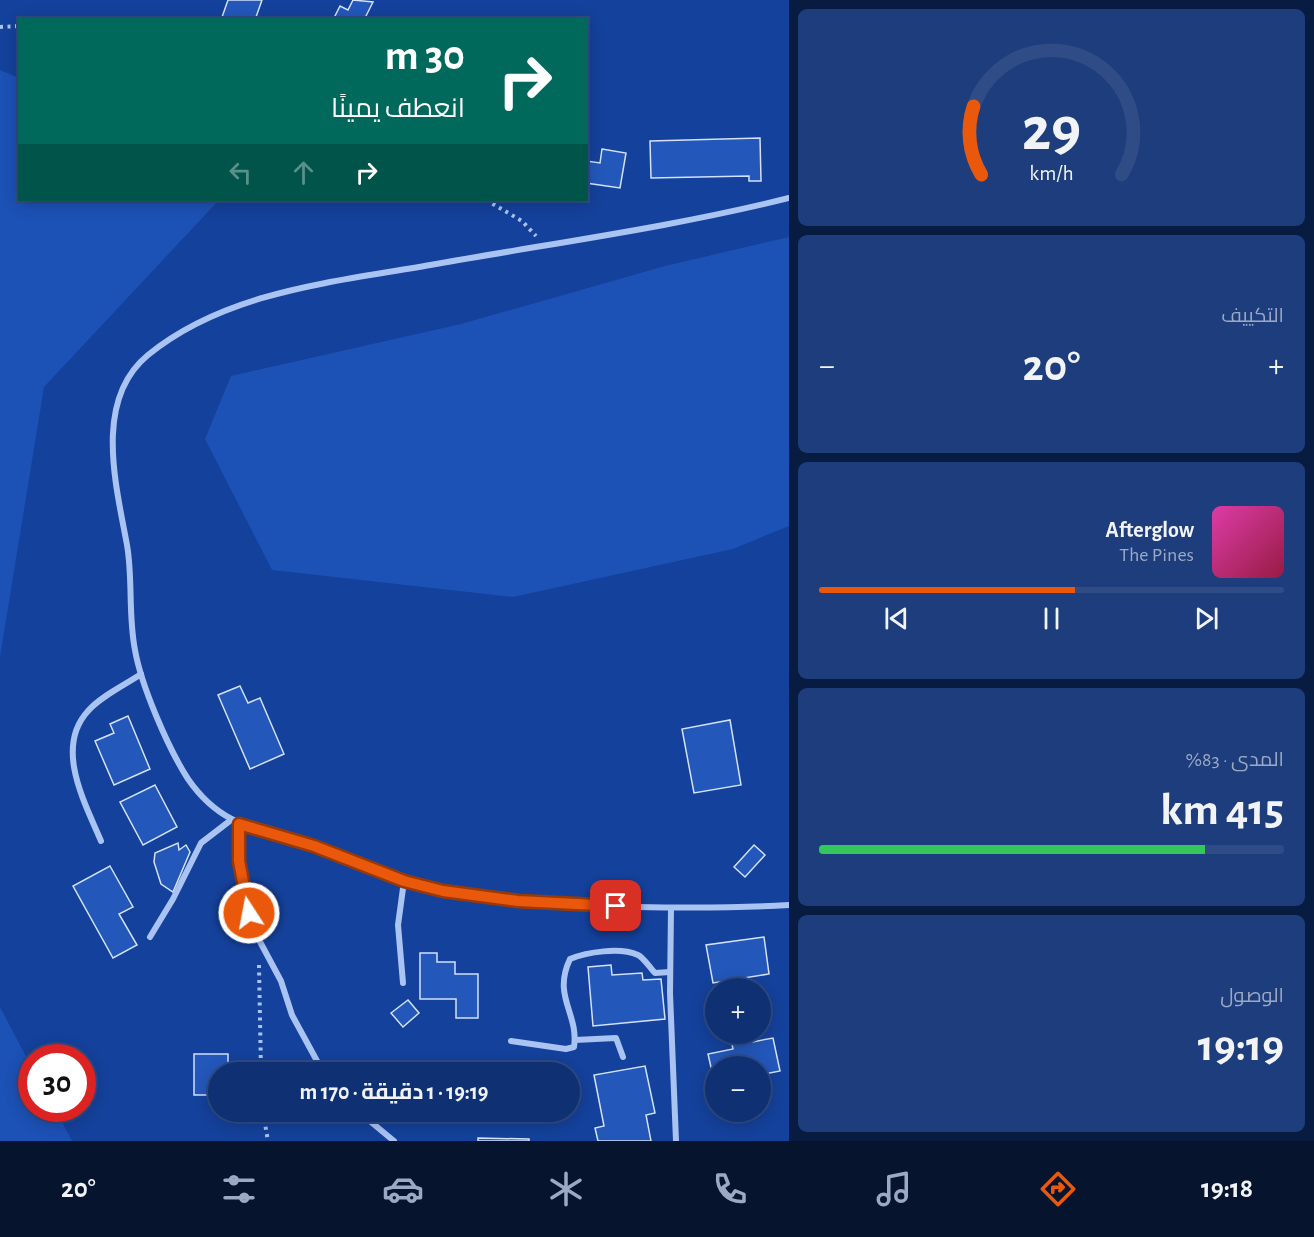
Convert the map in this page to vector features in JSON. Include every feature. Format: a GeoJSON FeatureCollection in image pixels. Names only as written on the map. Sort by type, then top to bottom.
{"type":"FeatureCollection","features":[{"type":"Feature","properties":{"kind":"street"},"geometry":{"type":"LineString","coordinates":[[789,198],[678,222],[270,294],[183,329],[144,358],[125,379],[118,397],[113,443],[130,565],[134,647],[141,674],[149,697],[189,779],[216,810],[239,824],[314,846],[404,881],[443,891],[518,901],[670,908],[789,905]]}},
{"type":"Feature","properties":{"kind":"street"},"geometry":{"type":"LineString","coordinates":[[101,842],[80,792],[71,743],[87,711],[141,674]]}},
{"type":"Feature","properties":{"kind":"street"},"geometry":{"type":"LineString","coordinates":[[150,937],[182,883],[196,848],[231,820]]}},
{"type":"Feature","properties":{"kind":"street"},"geometry":{"type":"LineString","coordinates":[[239,824],[242,878],[249,913],[258,938],[281,981],[297,1025],[317,1062]]}},
{"type":"Feature","properties":{"kind":"street"},"geometry":{"type":"LineString","coordinates":[[403,983],[398,925],[404,881]]}},
{"type":"Feature","properties":{"kind":"street"},"geometry":{"type":"LineString","coordinates":[[670,908],[676,1141]]}},
{"type":"Feature","properties":{"kind":"street"},"geometry":{"type":"LineString","coordinates":[[511,1041],[566,1049],[574,1047],[576,1040],[564,993],[564,970],[570,959],[583,954],[610,952],[638,955],[655,973],[670,972]]}},
{"type":"Feature","properties":{"kind":"street"},"geometry":{"type":"LineString","coordinates":[[576,1040],[616,1038],[623,1057]]}},
{"type":"Feature","properties":{"kind":"street"},"geometry":{"type":"LineString","coordinates":[[370,1122],[394,1141]]}},
{"type":"Feature","properties":{"kind":"path"},"geometry":{"type":"LineString","coordinates":[[0,27],[18,26]]}},
{"type":"Feature","properties":{"kind":"path"},"geometry":{"type":"LineString","coordinates":[[488,201],[522,221],[545,245]]}},
{"type":"Feature","properties":{"kind":"path"},"geometry":{"type":"LineString","coordinates":[[258,938],[261,1062]]}},
{"type":"Feature","properties":{"kind":"path"},"geometry":{"type":"LineString","coordinates":[[265,1122],[268,1141]]}},
{"type":"Feature","properties":{"kind":"shaded area"},"geometry":{"type":"Polygon","coordinates":[[[0,70],[18,78],[18,201],[218,201],[44,387],[0,657],[0,70]]]}},
{"type":"Feature","properties":{"kind":"shaded area"},"geometry":{"type":"Polygon","coordinates":[[[789,237],[789,526],[733,549],[513,597],[272,570],[205,439],[231,376],[461,324],[665,266],[789,237]]]}},
{"type":"Feature","properties":{"kind":"shaded area"},"geometry":{"type":"Polygon","coordinates":[[[0,1007],[19,1044],[18,1122],[62,1122],[72,1141],[0,1141],[0,1007]]]}},
{"type":"Feature","properties":{"kind":"building"},"geometry":{"type":"Polygon","coordinates":[[[228,0],[262,0],[256,18],[222,18],[228,0]]]}},
{"type":"Feature","properties":{"kind":"building"},"geometry":{"type":"Polygon","coordinates":[[[353,0],[373,2],[366,16],[368,18],[334,18],[340,6],[348,10],[353,0]]]}},
{"type":"Feature","properties":{"kind":"building"},"geometry":{"type":"Polygon","coordinates":[[[760,138],[761,181],[749,181],[749,176],[651,178],[650,141],[760,138]]]}},
{"type":"Feature","properties":{"kind":"building"},"geometry":{"type":"Polygon","coordinates":[[[602,149],[626,153],[620,188],[588,183],[588,161],[600,163],[602,149]]]}},
{"type":"Feature","properties":{"kind":"building"},"geometry":{"type":"Polygon","coordinates":[[[240,686],[248,703],[260,698],[284,754],[250,769],[218,695],[240,686]]]}},
{"type":"Feature","properties":{"kind":"building"},"geometry":{"type":"Polygon","coordinates":[[[128,716],[150,769],[114,785],[95,741],[114,733],[110,724],[128,716]]]}},
{"type":"Feature","properties":{"kind":"building"},"geometry":{"type":"Polygon","coordinates":[[[730,720],[741,785],[694,793],[682,729],[730,720]]]}},
{"type":"Feature","properties":{"kind":"building"},"geometry":{"type":"Polygon","coordinates":[[[155,785],[177,827],[143,845],[120,802],[155,785]]]}},
{"type":"Feature","properties":{"kind":"building"},"geometry":{"type":"Polygon","coordinates":[[[178,843],[179,850],[186,845],[190,852],[173,892],[161,884],[154,862],[155,853],[178,843]]]}},
{"type":"Feature","properties":{"kind":"building"},"geometry":{"type":"Polygon","coordinates":[[[754,845],[765,855],[745,877],[734,867],[754,845]]]}},
{"type":"Feature","properties":{"kind":"building"},"geometry":{"type":"Polygon","coordinates":[[[110,866],[133,907],[119,914],[137,945],[113,958],[73,886],[110,866]]]}},
{"type":"Feature","properties":{"kind":"building"},"geometry":{"type":"Polygon","coordinates":[[[764,937],[769,974],[744,978],[712,978],[706,945],[764,937]]]}},
{"type":"Feature","properties":{"kind":"building"},"geometry":{"type":"Polygon","coordinates":[[[420,953],[437,953],[437,962],[455,962],[455,974],[478,974],[478,1018],[456,1018],[456,999],[420,999],[420,953]]]}},
{"type":"Feature","properties":{"kind":"building"},"geometry":{"type":"Polygon","coordinates":[[[611,965],[612,975],[642,973],[643,980],[661,979],[665,1019],[593,1026],[588,967],[611,965]]]}},
{"type":"Feature","properties":{"kind":"building"},"geometry":{"type":"Polygon","coordinates":[[[408,1000],[419,1013],[403,1027],[391,1013],[408,1000]]]}},
{"type":"Feature","properties":{"kind":"building"},"geometry":{"type":"Polygon","coordinates":[[[773,1038],[780,1071],[771,1073],[771,1056],[708,1056],[708,1054],[733,1049],[732,1044],[771,1044],[773,1038]]]}},
{"type":"Feature","properties":{"kind":"building"},"geometry":{"type":"Polygon","coordinates":[[[194,1054],[228,1054],[228,1062],[208,1062],[208,1095],[194,1095],[194,1054]]]}},
{"type":"Feature","properties":{"kind":"building"},"geometry":{"type":"Polygon","coordinates":[[[645,1066],[655,1113],[646,1115],[651,1141],[598,1141],[595,1128],[604,1126],[594,1075],[645,1066]]]}},
{"type":"Feature","properties":{"kind":"building"},"geometry":{"type":"Polygon","coordinates":[[[478,1138],[529,1139],[529,1141],[478,1141],[478,1138]]]}},
{"type":"Feature","properties":{"kind":"route"},"geometry":{"type":"LineString","coordinates":[[249,913],[239,861],[239,824],[314,846],[404,881],[443,891],[518,901],[616,906]]}}]}
